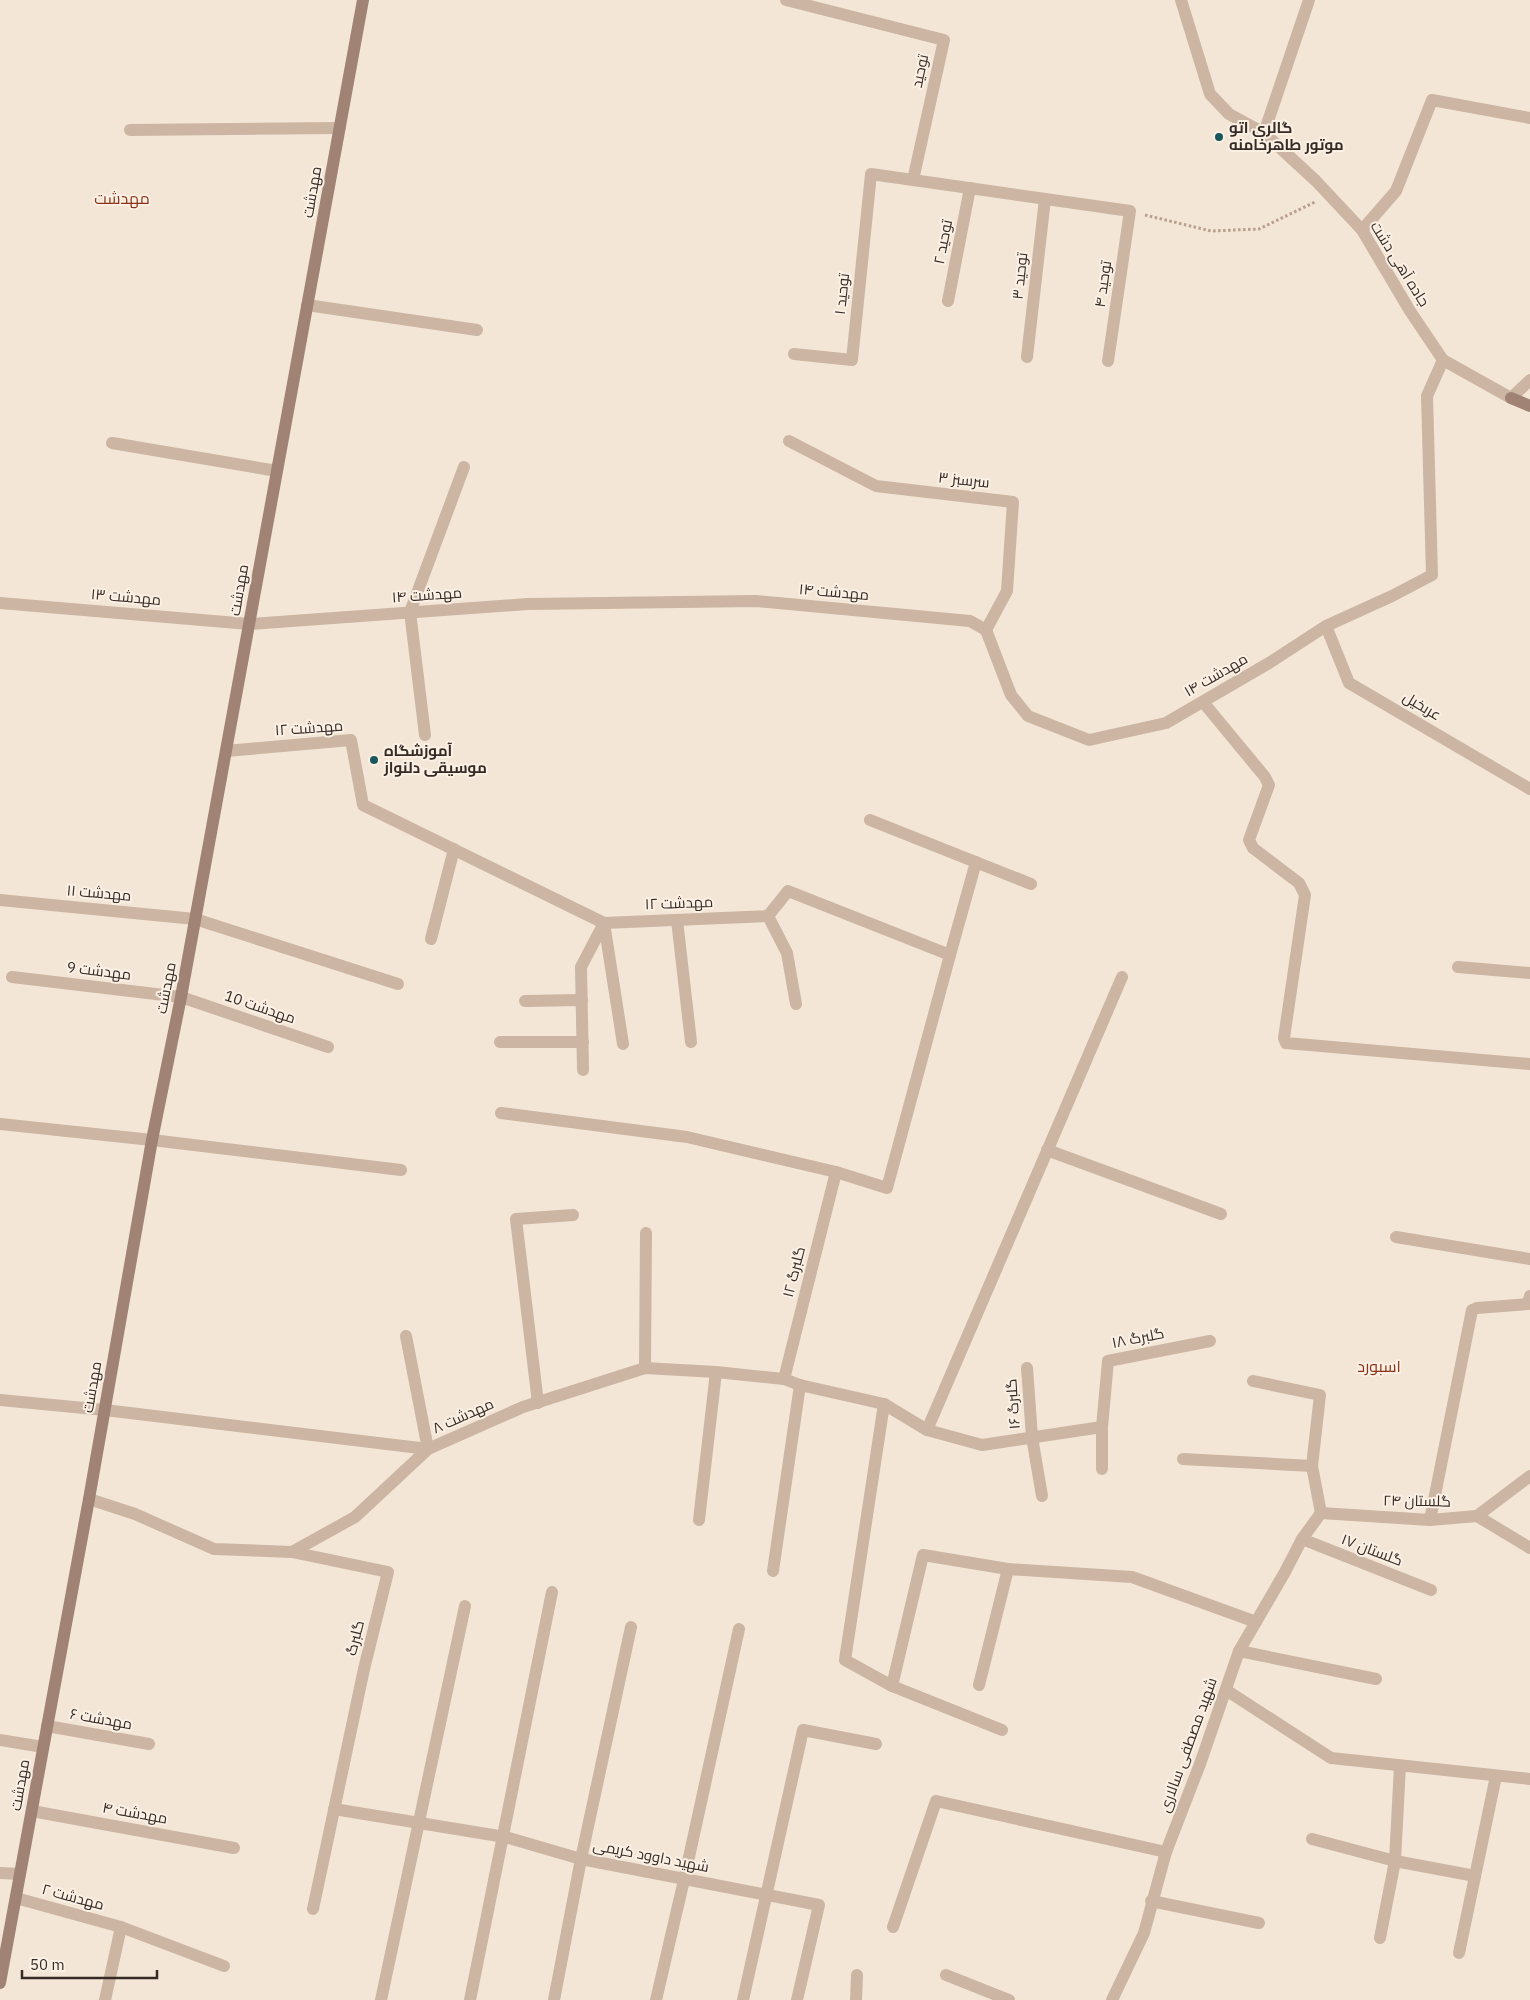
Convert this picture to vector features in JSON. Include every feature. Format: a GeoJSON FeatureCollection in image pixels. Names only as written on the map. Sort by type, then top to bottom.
{"type":"FeatureCollection","features":[{"type":"Feature","properties":{"kind":"street","name":"مهدشت"},"geometry":{"type":"LineString","coordinates":[[0,1982],[105,1410],[152,1140],[181,997],[363,0]]}},
{"type":"Feature","properties":{"kind":"street","name":"توحید"},"geometry":{"type":"LineString","coordinates":[[786,0],[944,40],[913,180]]}},
{"type":"Feature","properties":{"kind":"street","name":"جاده آهی دشت"},"geometry":{"type":"LineString","coordinates":[[1181,0],[1210,94],[1229,114],[1264,133],[1329,195],[1362,230],[1410,311],[1443,360],[1511,398],[1530,406]]}},
{"type":"Feature","properties":{"kind":"street"},"geometry":{"type":"LineString","coordinates":[[1264,133],[1309,0]]}},
{"type":"Feature","properties":{"kind":"street"},"geometry":{"type":"LineString","coordinates":[[1362,230],[1396,191],[1432,100],[1530,118]]}},
{"type":"Feature","properties":{"kind":"street"},"geometry":{"type":"LineString","coordinates":[[130,130],[340,128]]}},
{"type":"Feature","properties":{"kind":"street","name":"توحید ۱"},"geometry":{"type":"LineString","coordinates":[[794,354],[852,360],[871,174],[913,180]]}},
{"type":"Feature","properties":{"kind":"street"},"geometry":{"type":"LineString","coordinates":[[913,180],[1130,211]]}},
{"type":"Feature","properties":{"kind":"street","name":"توحید ۲"},"geometry":{"type":"LineString","coordinates":[[948,301],[970,188]]}},
{"type":"Feature","properties":{"kind":"street","name":"توحید ۳"},"geometry":{"type":"LineString","coordinates":[[1027,357],[1044,199]]}},
{"type":"Feature","properties":{"kind":"street","name":"توحید ۴"},"geometry":{"type":"LineString","coordinates":[[1108,361],[1130,211]]}},
{"type":"Feature","properties":{"kind":"street"},"geometry":{"type":"LineString","coordinates":[[308,305],[477,330]]}},
{"type":"Feature","properties":{"kind":"street","name":"مهدشت ۱۴"},"geometry":{"type":"LineString","coordinates":[[249,624],[528,604],[756,601],[970,621],[986,630],[1011,695],[1028,716],[1089,740],[1166,724],[1269,663],[1326,626],[1392,596],[1432,575],[1427,396],[1443,360]]}},
{"type":"Feature","properties":{"kind":"street"},"geometry":{"type":"LineString","coordinates":[[1511,398],[1530,380]]}},
{"type":"Feature","properties":{"kind":"street","name":"سرسبز ۳"},"geometry":{"type":"LineString","coordinates":[[789,441],[876,486],[1013,502],[1007,591],[986,630]]}},
{"type":"Feature","properties":{"kind":"street"},"geometry":{"type":"LineString","coordinates":[[112,443],[277,471]]}},
{"type":"Feature","properties":{"kind":"street"},"geometry":{"type":"LineString","coordinates":[[425,735],[410,612],[464,467]]}},
{"type":"Feature","properties":{"kind":"street","name":"مهدشت ۱۳"},"geometry":{"type":"LineString","coordinates":[[0,603],[249,624]]}},
{"type":"Feature","properties":{"kind":"street","name":"عربخیل"},"geometry":{"type":"LineString","coordinates":[[1326,626],[1349,682],[1530,789]]}},
{"type":"Feature","properties":{"kind":"street"},"geometry":{"type":"LineString","coordinates":[[1203,702],[1265,777],[1269,785],[1249,840],[1252,848],[1299,883],[1305,895],[1284,1038],[1286,1043],[1530,1064]]}},
{"type":"Feature","properties":{"kind":"street","name":"مهدشت ۱۲"},"geometry":{"type":"LineString","coordinates":[[226,751],[351,740],[363,805],[604,923],[768,916]]}},
{"type":"Feature","properties":{"kind":"street"},"geometry":{"type":"LineString","coordinates":[[870,820],[1031,884]]}},
{"type":"Feature","properties":{"kind":"street"},"geometry":{"type":"LineString","coordinates":[[431,939],[454,849]]}},
{"type":"Feature","properties":{"kind":"street"},"geometry":{"type":"LineString","coordinates":[[500,1113],[687,1137],[836,1172],[887,1188],[976,862]]}},
{"type":"Feature","properties":{"kind":"street"},"geometry":{"type":"LineString","coordinates":[[796,1004],[787,953],[768,916],[788,891],[950,955]]}},
{"type":"Feature","properties":{"kind":"street","name":"مهدشت ۱۱"},"geometry":{"type":"LineString","coordinates":[[0,900],[195,919],[398,984]]}},
{"type":"Feature","properties":{"kind":"street"},"geometry":{"type":"LineString","coordinates":[[677,920],[691,1042]]}},
{"type":"Feature","properties":{"kind":"street"},"geometry":{"type":"LineString","coordinates":[[583,1070],[581,967],[604,923]]}},
{"type":"Feature","properties":{"kind":"street"},"geometry":{"type":"LineString","coordinates":[[604,923],[623,1044]]}},
{"type":"Feature","properties":{"kind":"street"},"geometry":{"type":"LineString","coordinates":[[1458,967],[1530,973]]}},
{"type":"Feature","properties":{"kind":"street","name":"مهدشت 9"},"geometry":{"type":"LineString","coordinates":[[12,977],[181,997]]}},
{"type":"Feature","properties":{"kind":"street"},"geometry":{"type":"LineString","coordinates":[[927,1430],[1122,977]]}},
{"type":"Feature","properties":{"kind":"street","name":"مهدشت 10"},"geometry":{"type":"LineString","coordinates":[[181,997],[328,1047]]}},
{"type":"Feature","properties":{"kind":"street"},"geometry":{"type":"LineString","coordinates":[[525,1001],[582,1000]]}},
{"type":"Feature","properties":{"kind":"street"},"geometry":{"type":"LineString","coordinates":[[500,1042],[583,1042]]}},
{"type":"Feature","properties":{"kind":"street"},"geometry":{"type":"LineString","coordinates":[[0,1124],[400,1170]]}},
{"type":"Feature","properties":{"kind":"street"},"geometry":{"type":"LineString","coordinates":[[1047,1150],[1221,1214]]}},
{"type":"Feature","properties":{"kind":"street","name":"گلبرگ ١٢"},"geometry":{"type":"LineString","coordinates":[[784,1379],[836,1172]]}},
{"type":"Feature","properties":{"kind":"street"},"geometry":{"type":"LineString","coordinates":[[538,1403],[516,1219],[573,1216]]}},
{"type":"Feature","properties":{"kind":"street"},"geometry":{"type":"LineString","coordinates":[[645,1368],[646,1233]]}},
{"type":"Feature","properties":{"kind":"street"},"geometry":{"type":"LineString","coordinates":[[1396,1237],[1530,1259]]}},
{"type":"Feature","properties":{"kind":"street"},"geometry":{"type":"LineString","coordinates":[[1430,1520],[1472,1310],[1529,1301]]}},
{"type":"Feature","properties":{"kind":"street"},"geometry":{"type":"LineString","coordinates":[[0,1400],[105,1410],[428,1449],[406,1336]]}},
{"type":"Feature","properties":{"kind":"street","name":"گلبرگ ۱۸"},"geometry":{"type":"LineString","coordinates":[[1102,1427],[1108,1361],[1210,1341]]}},
{"type":"Feature","properties":{"kind":"street","name":"مهدشت ۸"},"geometry":{"type":"LineString","coordinates":[[292,1552],[355,1517],[428,1449],[523,1407],[645,1368],[716,1372],[784,1379],[800,1385],[884,1404],[927,1430],[982,1444],[1102,1427]]}},
{"type":"Feature","properties":{"kind":"street","name":"گلبرگ ۱۶"},"geometry":{"type":"LineString","coordinates":[[1027,1368],[1032,1436],[1042,1496]]}},
{"type":"Feature","properties":{"kind":"street"},"geometry":{"type":"LineString","coordinates":[[699,1520],[716,1372]]}},
{"type":"Feature","properties":{"kind":"street"},"geometry":{"type":"LineString","coordinates":[[1253,1381],[1320,1395],[1312,1466],[1321,1512]]}},
{"type":"Feature","properties":{"kind":"street"},"geometry":{"type":"LineString","coordinates":[[773,1571],[800,1385]]}},
{"type":"Feature","properties":{"kind":"street"},"geometry":{"type":"LineString","coordinates":[[884,1404],[845,1660],[892,1686],[1002,1730]]}},
{"type":"Feature","properties":{"kind":"street"},"geometry":{"type":"LineString","coordinates":[[1102,1427],[1102,1469]]}},
{"type":"Feature","properties":{"kind":"street"},"geometry":{"type":"LineString","coordinates":[[1183,1460],[1312,1466]]}},
{"type":"Feature","properties":{"kind":"street"},"geometry":{"type":"LineString","coordinates":[[1530,1476],[1477,1516],[1530,1548]]}},
{"type":"Feature","properties":{"kind":"street"},"geometry":{"type":"LineString","coordinates":[[89,1498],[135,1514],[214,1549],[292,1552]]}},
{"type":"Feature","properties":{"kind":"street","name":"گلستان ۲۴"},"geometry":{"type":"LineString","coordinates":[[1321,1512],[1430,1520],[1477,1516]]}},
{"type":"Feature","properties":{"kind":"street","name":"شهید مصطفی سالاری"},"geometry":{"type":"LineString","coordinates":[[1112,2000],[1144,1933],[1151,1901],[1166,1852],[1200,1764],[1239,1651],[1302,1540],[1321,1512]]}},
{"type":"Feature","properties":{"kind":"street","name":"گلستان ۱۷"},"geometry":{"type":"LineString","coordinates":[[1302,1540],[1430,1590]]}},
{"type":"Feature","properties":{"kind":"street","name":"گلبرگ"},"geometry":{"type":"LineString","coordinates":[[292,1552],[388,1572],[364,1669],[334,1809]]}},
{"type":"Feature","properties":{"kind":"street"},"geometry":{"type":"LineString","coordinates":[[892,1686],[923,1556],[1008,1569],[1132,1577],[1256,1622]]}},
{"type":"Feature","properties":{"kind":"street"},"geometry":{"type":"LineString","coordinates":[[979,1685],[1008,1569]]}},
{"type":"Feature","properties":{"kind":"street"},"geometry":{"type":"LineString","coordinates":[[470,2000],[552,1592]]}},
{"type":"Feature","properties":{"kind":"street"},"geometry":{"type":"LineString","coordinates":[[381,2000],[465,1606]]}},
{"type":"Feature","properties":{"kind":"street"},"geometry":{"type":"LineString","coordinates":[[554,2000],[581,1859],[632,1627]]}},
{"type":"Feature","properties":{"kind":"street"},"geometry":{"type":"LineString","coordinates":[[656,2000],[739,1629]]}},
{"type":"Feature","properties":{"kind":"street"},"geometry":{"type":"LineString","coordinates":[[1239,1651],[1376,1680]]}},
{"type":"Feature","properties":{"kind":"street"},"geometry":{"type":"LineString","coordinates":[[1226,1690],[1331,1758],[1530,1779]]}},
{"type":"Feature","properties":{"kind":"street","name":"مهدشت ۶"},"geometry":{"type":"LineString","coordinates":[[47,1726],[149,1744]]}},
{"type":"Feature","properties":{"kind":"street"},"geometry":{"type":"LineString","coordinates":[[743,2000],[802,1730],[876,1744]]}},
{"type":"Feature","properties":{"kind":"street"},"geometry":{"type":"LineString","coordinates":[[0,1740],[43,1747]]}},
{"type":"Feature","properties":{"kind":"street"},"geometry":{"type":"LineString","coordinates":[[1380,1938],[1395,1861],[1400,1766]]}},
{"type":"Feature","properties":{"kind":"street"},"geometry":{"type":"LineString","coordinates":[[1459,1953],[1496,1776]]}},
{"type":"Feature","properties":{"kind":"street"},"geometry":{"type":"LineString","coordinates":[[893,1927],[936,1801],[1166,1852]]}},
{"type":"Feature","properties":{"kind":"street"},"geometry":{"type":"LineString","coordinates":[[313,1908],[334,1809]]}},
{"type":"Feature","properties":{"kind":"street","name":"شهید داوود کریمی"},"geometry":{"type":"LineString","coordinates":[[334,1809],[504,1837],[581,1859],[818,1905],[796,2000]]}},
{"type":"Feature","properties":{"kind":"street","name":"مهدشت ۴"},"geometry":{"type":"LineString","coordinates":[[32,1811],[234,1848]]}},
{"type":"Feature","properties":{"kind":"street"},"geometry":{"type":"LineString","coordinates":[[1312,1839],[1395,1861],[1475,1876]]}},
{"type":"Feature","properties":{"kind":"street"},"geometry":{"type":"LineString","coordinates":[[0,1873],[20,1874]]}},
{"type":"Feature","properties":{"kind":"street","name":"مهدشت ۲"},"geometry":{"type":"LineString","coordinates":[[16,1898],[121,1927],[224,1966]]}},
{"type":"Feature","properties":{"kind":"street"},"geometry":{"type":"LineString","coordinates":[[1151,1901],[1259,1923]]}},
{"type":"Feature","properties":{"kind":"street"},"geometry":{"type":"LineString","coordinates":[[106,2000],[121,1927]]}},
{"type":"Feature","properties":{"kind":"street"},"geometry":{"type":"LineString","coordinates":[[856,2000],[857,1975]]}},
{"type":"Feature","properties":{"kind":"street"},"geometry":{"type":"LineString","coordinates":[[946,1975],[1009,2000]]}},
{"type":"Feature","properties":{"kind":"path"},"geometry":{"type":"LineString","coordinates":[[1130,211],[1212,231],[1259,229],[1329,195]]}},
{"type":"Feature","properties":{"kind":"place","name":"گالری اتو موتور طاهرخامنه"},"geometry":{"type":"Point","coordinates":[1219,137]}},
{"type":"Feature","properties":{"kind":"place","name":"آموزشگاه موسیقی دلنواز"},"geometry":{"type":"Point","coordinates":[374,760]}},
{"type":"Feature","properties":{"kind":"district","name":"مهدشت"},"geometry":{"type":"Point","coordinates":[122,198]}},
{"type":"Feature","properties":{"kind":"district","name":"اسبورد"},"geometry":{"type":"Point","coordinates":[1379,1366]}}]}
